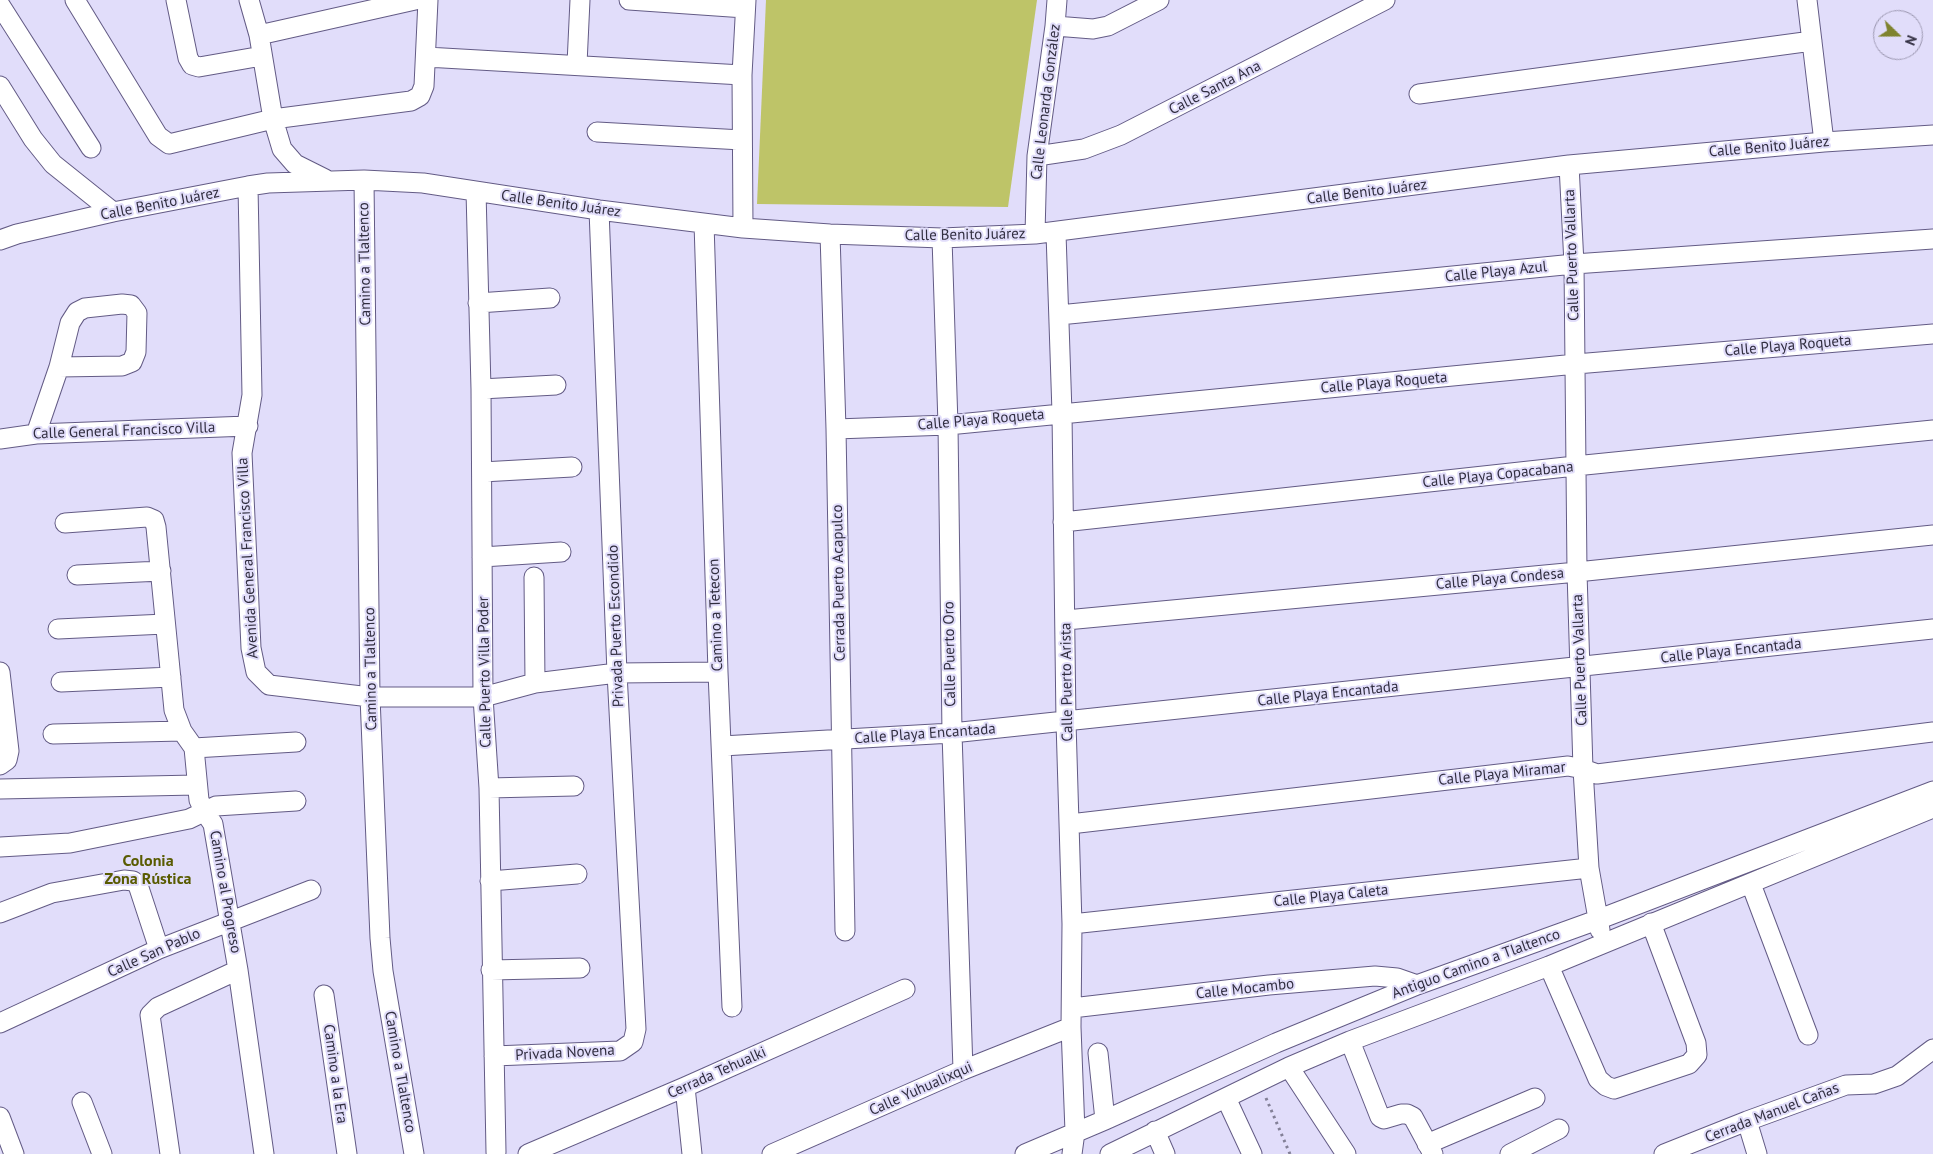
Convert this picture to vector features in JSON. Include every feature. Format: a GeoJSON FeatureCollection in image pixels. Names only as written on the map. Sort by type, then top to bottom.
{"type":"FeatureCollection","features":[{"type":"Feature","properties":{"kind":"street"},"geometry":{"type":"LineString","coordinates":[[75,0],[158,136],[169,144],[272,118],[411,101],[420,96],[424,86],[428,0]]}},
{"type":"Feature","properties":{"kind":"street"},"geometry":{"type":"LineString","coordinates":[[176,0],[188,58],[192,66],[199,67],[262,56]]}},
{"type":"Feature","properties":{"kind":"street"},"geometry":{"type":"LineString","coordinates":[[249,0],[259,35],[272,118],[282,149],[294,164],[328,181]]}},
{"type":"Feature","properties":{"kind":"street"},"geometry":{"type":"LineString","coordinates":[[259,35],[415,0]]}},
{"type":"Feature","properties":{"kind":"street"},"geometry":{"type":"LineString","coordinates":[[577,64],[580,0]]}},
{"type":"Feature","properties":{"kind":"street"},"geometry":{"type":"LineString","coordinates":[[629,0],[746,4],[742,75],[743,228]]}},
{"type":"Feature","properties":{"kind":"street","name":"Calle Leonarda González"},"geometry":{"type":"LineString","coordinates":[[1035,234],[1037,156],[1056,26],[1057,0]]}},
{"type":"Feature","properties":{"kind":"street"},"geometry":{"type":"LineString","coordinates":[[1056,26],[1093,29],[1108,26],[1158,0]]}},
{"type":"Feature","properties":{"kind":"street","name":"Calle Santa Ana"},"geometry":{"type":"LineString","coordinates":[[1037,156],[1084,149],[1122,135],[1385,0]]}},
{"type":"Feature","properties":{"kind":"street"},"geometry":{"type":"LineString","coordinates":[[1807,0],[1824,142]]}},
{"type":"Feature","properties":{"kind":"street"},"geometry":{"type":"LineString","coordinates":[[0,5],[91,148]]}},
{"type":"Feature","properties":{"kind":"street"},"geometry":{"type":"LineString","coordinates":[[1419,94],[1812,41]]}},
{"type":"Feature","properties":{"kind":"street"},"geometry":{"type":"LineString","coordinates":[[426,57],[577,64],[742,75]]}},
{"type":"Feature","properties":{"kind":"street"},"geometry":{"type":"LineString","coordinates":[[0,86],[34,139],[53,164],[113,212]]}},
{"type":"Feature","properties":{"kind":"street"},"geometry":{"type":"LineString","coordinates":[[597,132],[742,140]]}},
{"type":"Feature","properties":{"kind":"street","name":"Calle Benito Juárez"},"geometry":{"type":"LineString","coordinates":[[0,240],[17,234],[113,212],[248,186],[268,183],[364,180],[423,183],[599,210],[743,228],[830,234],[942,238],[1056,233],[1569,166],[1824,142],[1933,134]]}},
{"type":"Feature","properties":{"kind":"street","name":"Calle Puerto Vallarta"},"geometry":{"type":"LineString","coordinates":[[1569,166],[1574,264],[1577,572],[1583,769],[1589,868],[1597,920],[1603,944]]}},
{"type":"Feature","properties":{"kind":"street","name":"Camino a Tlaltenco"},"geometry":{"type":"LineString","coordinates":[[364,180],[370,697],[380,938],[382,971],[414,1154]]}},
{"type":"Feature","properties":{"kind":"street","name":"Avenida General Francisco Villa"},"geometry":{"type":"LineString","coordinates":[[248,186],[252,395],[242,453],[251,648],[256,672],[269,685],[370,697]]}},
{"type":"Feature","properties":{"kind":"street","name":"Calle Puerto Villa Poder"},"geometry":{"type":"LineString","coordinates":[[476,191],[481,389],[483,697],[489,788],[496,1152]]}},
{"type":"Feature","properties":{"kind":"street","name":"Privada Puerto Escondido"},"geometry":{"type":"LineString","coordinates":[[599,210],[617,673],[636,1029],[633,1042]]}},
{"type":"Feature","properties":{"kind":"street","name":"Camino a Tetecon"},"geometry":{"type":"LineString","coordinates":[[704,223],[718,672],[732,1007]]}},
{"type":"Feature","properties":{"kind":"street","name":"Calle Puerto Arista"},"geometry":{"type":"LineString","coordinates":[[1056,233],[1060,315],[1066,620],[1066,722],[1072,924],[1071,1018],[1075,1132],[1072,1154]]}},
{"type":"Feature","properties":{"kind":"street","name":"Cerrada Puerto Acapulco"},"geometry":{"type":"LineString","coordinates":[[830,234],[836,430],[845,931]]}},
{"type":"Feature","properties":{"kind":"street","name":"Calle Puerto Oro"},"geometry":{"type":"LineString","coordinates":[[942,238],[948,424],[952,733],[962,1070]]}},
{"type":"Feature","properties":{"kind":"street","name":"Calle Playa Azul"},"geometry":{"type":"LineString","coordinates":[[1060,315],[1574,264],[1933,238]]}},
{"type":"Feature","properties":{"kind":"street"},"geometry":{"type":"LineString","coordinates":[[478,302],[550,298]]}},
{"type":"Feature","properties":{"kind":"street"},"geometry":{"type":"LineString","coordinates":[[36,434],[60,367],[70,323],[77,312],[85,308],[122,304],[131,305],[137,313],[136,352],[132,362],[122,366],[60,367]]}},
{"type":"Feature","properties":{"kind":"street","name":"Calle Playa Roqueta"},"geometry":{"type":"LineString","coordinates":[[836,430],[948,424],[1576,364],[1933,334]]}},
{"type":"Feature","properties":{"kind":"street"},"geometry":{"type":"LineString","coordinates":[[481,389],[556,385]]}},
{"type":"Feature","properties":{"kind":"street","name":"Calle General Francisco Villa"},"geometry":{"type":"LineString","coordinates":[[0,439],[36,434],[248,426]]}},
{"type":"Feature","properties":{"kind":"street","name":"Calle Playa Copacabana"},"geometry":{"type":"LineString","coordinates":[[1063,522],[1576,466],[1933,430]]}},
{"type":"Feature","properties":{"kind":"street"},"geometry":{"type":"LineString","coordinates":[[482,472],[572,467]]}},
{"type":"Feature","properties":{"kind":"street"},"geometry":{"type":"LineString","coordinates":[[65,523],[147,517],[154,520],[161,571],[164,624],[174,710],[182,731],[194,748],[296,742]]}},
{"type":"Feature","properties":{"kind":"street","name":"Calle Playa Condesa"},"geometry":{"type":"LineString","coordinates":[[1066,620],[1577,572],[1933,535]]}},
{"type":"Feature","properties":{"kind":"street"},"geometry":{"type":"LineString","coordinates":[[482,557],[561,552]]}},
{"type":"Feature","properties":{"kind":"street"},"geometry":{"type":"LineString","coordinates":[[78,575],[161,571]]}},
{"type":"Feature","properties":{"kind":"street"},"geometry":{"type":"LineString","coordinates":[[534,577],[535,683]]}},
{"type":"Feature","properties":{"kind":"street"},"geometry":{"type":"LineString","coordinates":[[58,629],[164,624]]}},
{"type":"Feature","properties":{"kind":"street","name":"Calle Playa Encantada"},"geometry":{"type":"LineString","coordinates":[[722,746],[952,733],[1933,630]]}},
{"type":"Feature","properties":{"kind":"street"},"geometry":{"type":"LineString","coordinates":[[0,672],[9,751],[8,760],[0,765]]}},
{"type":"Feature","properties":{"kind":"street"},"geometry":{"type":"LineString","coordinates":[[370,697],[483,697],[535,683],[617,673],[718,672]]}},
{"type":"Feature","properties":{"kind":"street"},"geometry":{"type":"LineString","coordinates":[[61,682],[171,677]]}},
{"type":"Feature","properties":{"kind":"street"},"geometry":{"type":"LineString","coordinates":[[53,734],[182,731]]}},
{"type":"Feature","properties":{"kind":"street","name":"Calle Playa Miramar"},"geometry":{"type":"LineString","coordinates":[[1070,824],[1568,766],[1597,774],[1933,732]]}},
{"type":"Feature","properties":{"kind":"street","name":"Camino al Progreso"},"geometry":{"type":"LineString","coordinates":[[194,748],[196,785],[199,800],[213,824],[230,920],[264,1154]]}},
{"type":"Feature","properties":{"kind":"street"},"geometry":{"type":"LineString","coordinates":[[0,788],[196,785]]}},
{"type":"Feature","properties":{"kind":"street"},"geometry":{"type":"LineString","coordinates":[[489,788],[574,786]]}},
{"type":"Feature","properties":{"kind":"street"},"geometry":{"type":"LineString","coordinates":[[0,847],[70,843],[188,819],[216,806],[296,801]]}},
{"type":"Feature","properties":{"kind":"street","name":"Antiguo Camino a Tlaltenco"},"geometry":{"type":"LineString","coordinates":[[1025,1154],[1276,1043],[1418,985],[1597,920],[1780,860],[1929,801]]}},
{"type":"Feature","properties":{"kind":"street"},"geometry":{"type":"LineString","coordinates":[[1110,1154],[1259,1081],[1350,1041],[1550,966],[1651,923],[1751,884],[1780,860]]}},
{"type":"Feature","properties":{"kind":"street","name":"Calle Playa Caleta"},"geometry":{"type":"LineString","coordinates":[[1072,924],[1589,868]]}},
{"type":"Feature","properties":{"kind":"street"},"geometry":{"type":"LineString","coordinates":[[490,881],[577,874]]}},
{"type":"Feature","properties":{"kind":"street"},"geometry":{"type":"LineString","coordinates":[[0,913],[52,893],[124,880],[133,881],[138,885],[159,949]]}},
{"type":"Feature","properties":{"kind":"street"},"geometry":{"type":"LineString","coordinates":[[1751,884],[1808,1035]]}},
{"type":"Feature","properties":{"kind":"street","name":"Calle San Pablo"},"geometry":{"type":"LineString","coordinates":[[0,1023],[159,949],[311,890]]}},
{"type":"Feature","properties":{"kind":"street"},"geometry":{"type":"LineString","coordinates":[[1550,966],[1598,1079],[1606,1086],[1614,1089],[1689,1064],[1696,1056],[1696,1043],[1651,923]]}},
{"type":"Feature","properties":{"kind":"street"},"geometry":{"type":"LineString","coordinates":[[491,970],[580,968]]}},
{"type":"Feature","properties":{"kind":"street"},"geometry":{"type":"LineString","coordinates":[[170,1154],[150,1015],[158,1007],[238,970]]}},
{"type":"Feature","properties":{"kind":"street","name":"Calle Mocambo"},"geometry":{"type":"LineString","coordinates":[[1071,1018],[1269,985],[1375,976],[1397,978],[1418,985]]}},
{"type":"Feature","properties":{"kind":"street","name":"Cerrada Tehualki"},"geometry":{"type":"LineString","coordinates":[[528,1154],[685,1088],[906,989]]}},
{"type":"Feature","properties":{"kind":"street","name":"Camino a la Era"},"geometry":{"type":"LineString","coordinates":[[324,995],[346,1154]]}},
{"type":"Feature","properties":{"kind":"street","name":"Calle Yuhualixqui"},"geometry":{"type":"LineString","coordinates":[[772,1154],[962,1070],[1071,1018]]}},
{"type":"Feature","properties":{"kind":"street"},"geometry":{"type":"LineString","coordinates":[[1350,1041],[1380,1118],[1384,1119],[1401,1114],[1413,1117],[1430,1149],[1535,1098]]}},
{"type":"Feature","properties":{"kind":"street","name":"Privada Novena"},"geometry":{"type":"LineString","coordinates":[[494,1056],[620,1051],[633,1042]]}},
{"type":"Feature","properties":{"kind":"street","name":"Cerrada Manuel Cañas"},"geometry":{"type":"LineString","coordinates":[[1664,1154],[1746,1121],[1846,1085],[1874,1084],[1897,1076],[1933,1049]]}},
{"type":"Feature","properties":{"kind":"street"},"geometry":{"type":"LineString","coordinates":[[1098,1053],[1105,1120]]}},
{"type":"Feature","properties":{"kind":"street"},"geometry":{"type":"LineString","coordinates":[[1289,1067],[1346,1154]]}},
{"type":"Feature","properties":{"kind":"street"},"geometry":{"type":"LineString","coordinates":[[685,1088],[692,1154]]}},
{"type":"Feature","properties":{"kind":"street"},"geometry":{"type":"LineString","coordinates":[[1226,1098],[1252,1154]]}},
{"type":"Feature","properties":{"kind":"street"},"geometry":{"type":"LineString","coordinates":[[82,1102],[102,1154]]}},
{"type":"Feature","properties":{"kind":"street"},"geometry":{"type":"LineString","coordinates":[[0,1117],[14,1154]]}},
{"type":"Feature","properties":{"kind":"street"},"geometry":{"type":"LineString","coordinates":[[1746,1121],[1757,1154]]}},
{"type":"Feature","properties":{"kind":"street"},"geometry":{"type":"LineString","coordinates":[[1510,1154],[1559,1129]]}},
{"type":"Feature","properties":{"kind":"street"},"geometry":{"type":"LineString","coordinates":[[1155,1131],[1165,1154]]}},
{"type":"Feature","properties":{"kind":"path"},"geometry":{"type":"LineString","coordinates":[[1259,1081],[1290,1154]]}},
{"type":"Feature","properties":{"kind":"green space"},"geometry":{"type":"Polygon","coordinates":[[[766,0],[1037,0],[1008,207],[757,204],[766,0]]]}},
{"type":"Feature","properties":{"kind":"district","name":"Colonia Zona Rústica"},"geometry":{"type":"Point","coordinates":[148,870]}}]}
